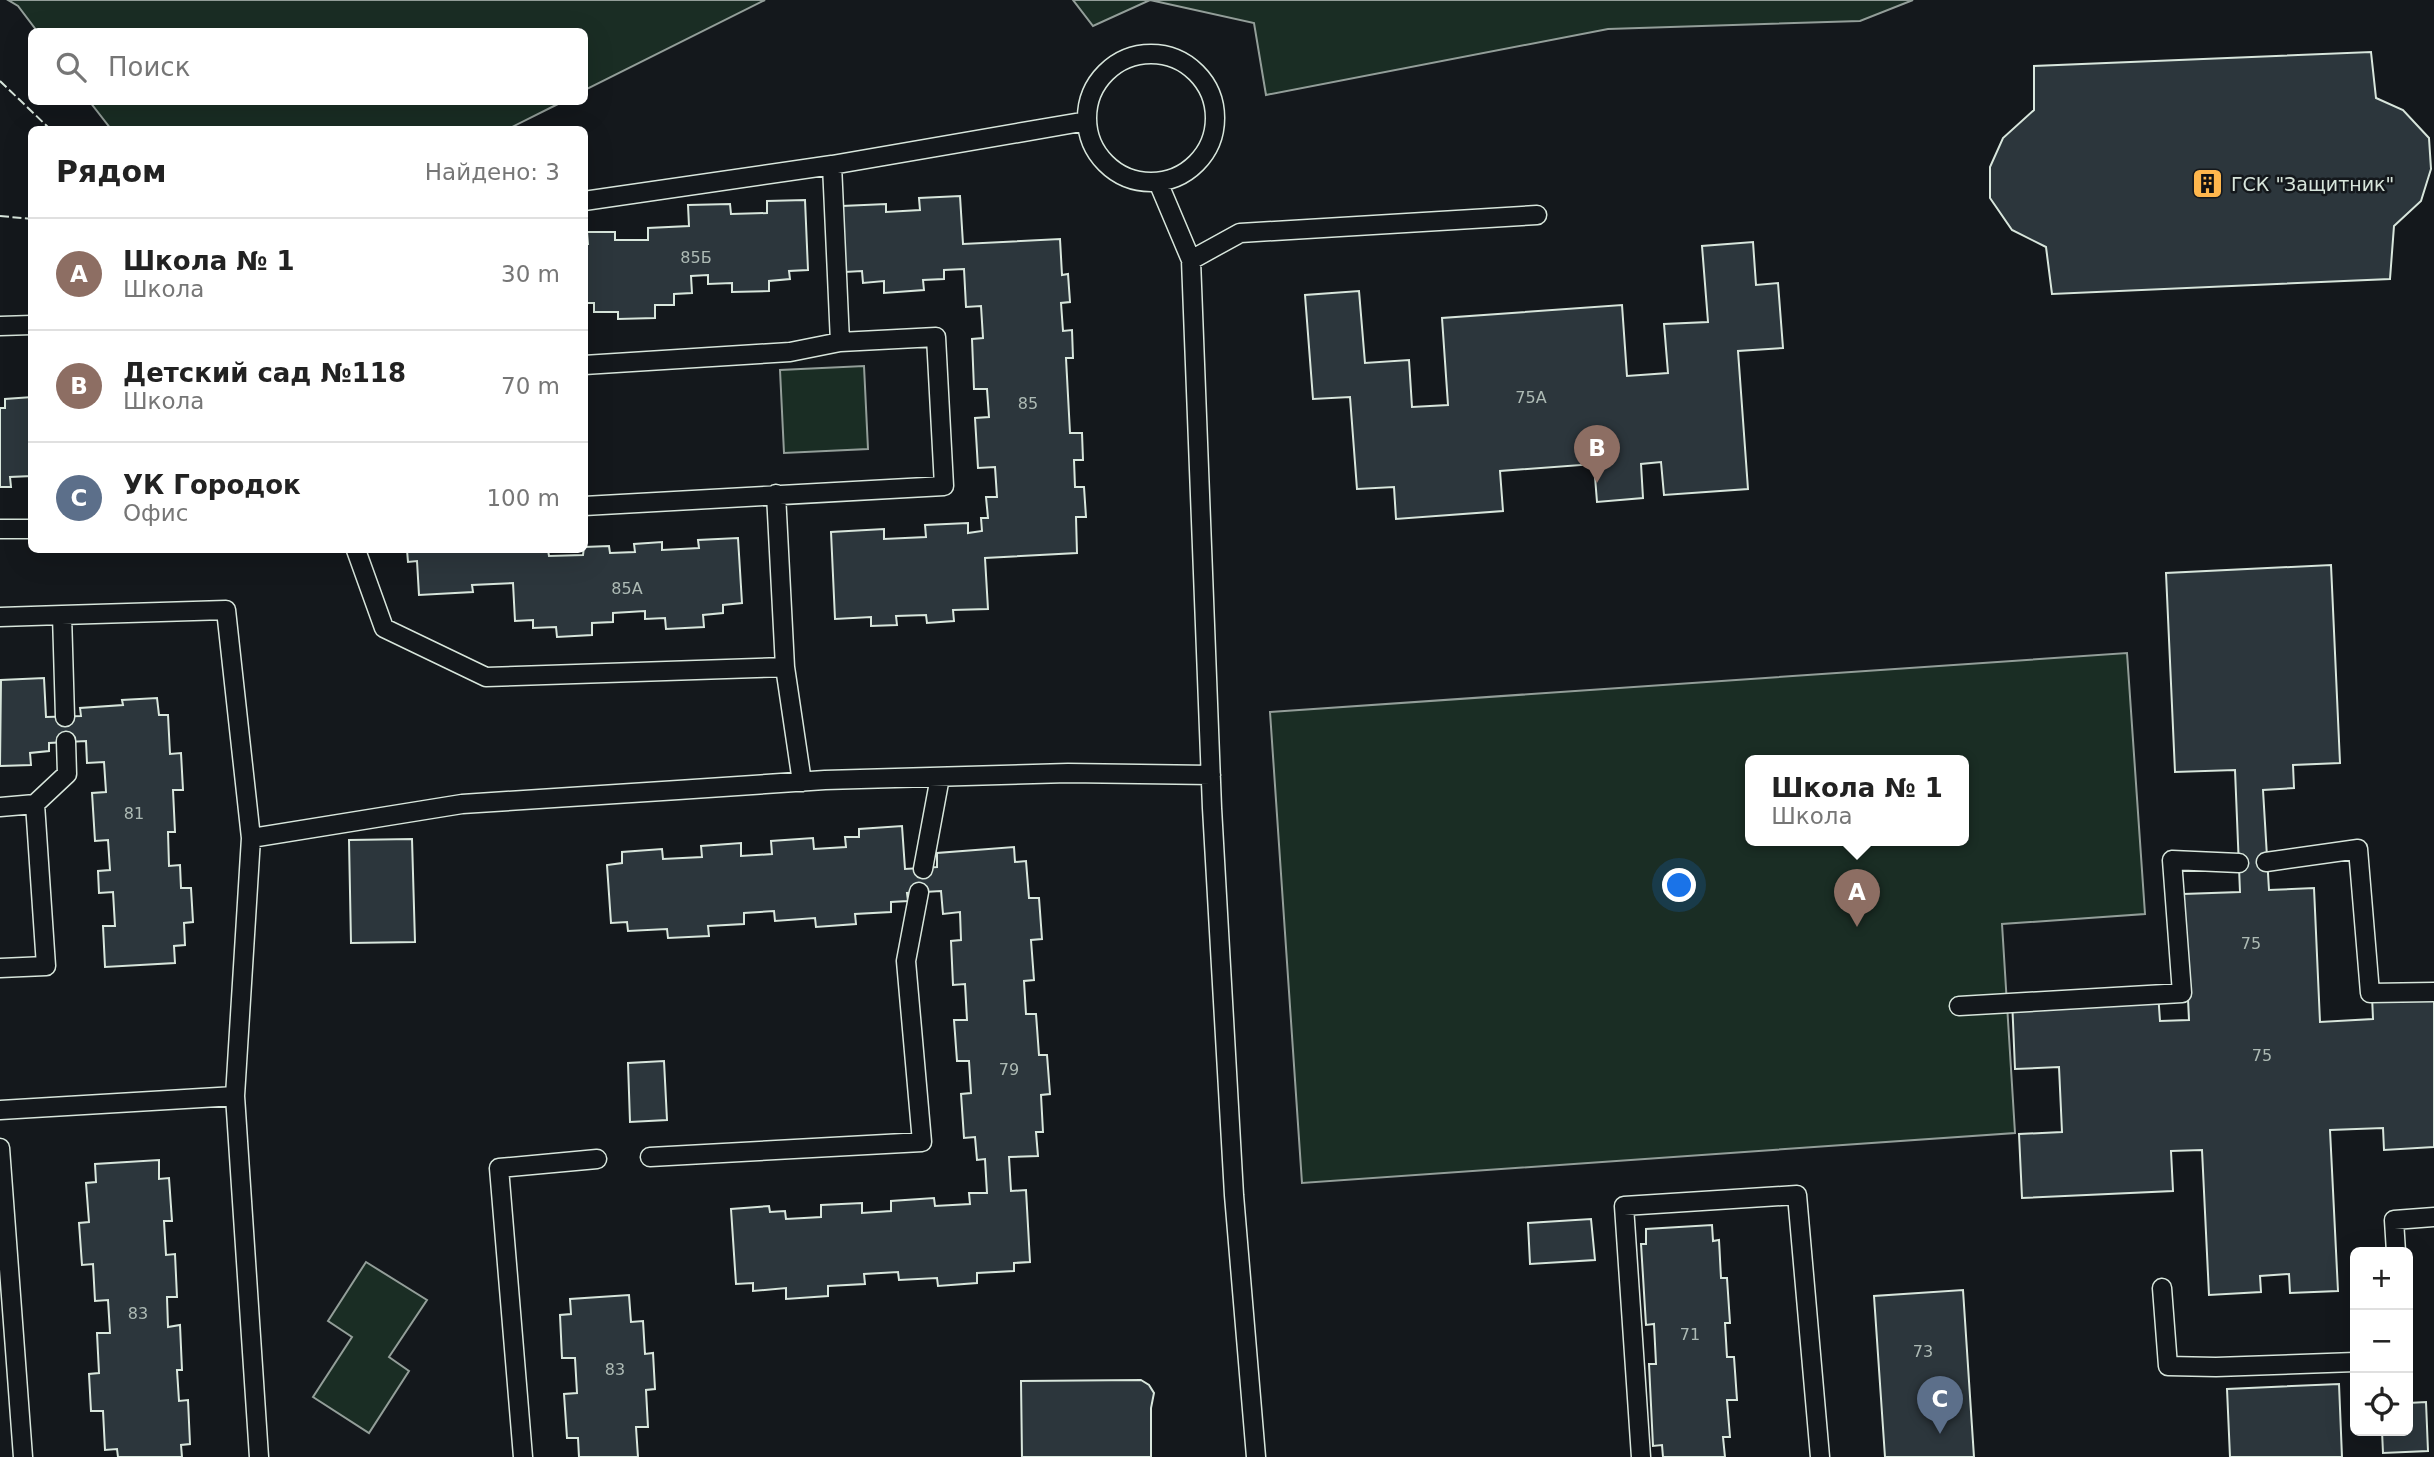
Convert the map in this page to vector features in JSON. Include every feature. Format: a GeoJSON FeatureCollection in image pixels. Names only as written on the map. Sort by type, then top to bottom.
{"type":"FeatureCollection","features":[{"type":"Feature","properties":{"kind":"lane"},"geometry":{"type":"LineString","coordinates":[[1154,54],[1173,57],[1190,66],[1204,80],[1216,117],[1213,136],[1205,153],[1193,167],[1177,177],[1158,182],[1137,181],[1118,173],[1102,159],[1091,141],[1087,121],[1088,104],[1103,75],[1118,62],[1135,55],[1154,54]]}},
{"type":"Feature","properties":{"kind":"lane"},"geometry":{"type":"LineString","coordinates":[[588,200],[832,165],[1087,121]]}},
{"type":"Feature","properties":{"kind":"lane"},"geometry":{"type":"LineString","coordinates":[[832,165],[840,342]]}},
{"type":"Feature","properties":{"kind":"lane"},"geometry":{"type":"LineString","coordinates":[[1158,182],[1191,260],[1211,775],[1234,1195],[1256,1457]]}},
{"type":"Feature","properties":{"kind":"lane"},"geometry":{"type":"LineString","coordinates":[[1191,260],[1240,233],[1537,215]]}},
{"type":"Feature","properties":{"kind":"lane"},"geometry":{"type":"LineString","coordinates":[[0,326],[28,325]]}},
{"type":"Feature","properties":{"kind":"lane"},"geometry":{"type":"LineString","coordinates":[[588,365],[790,352],[840,342],[936,337],[944,486],[588,506]]}},
{"type":"Feature","properties":{"kind":"lane"},"geometry":{"type":"LineString","coordinates":[[776,494],[785,667],[802,782]]}},
{"type":"Feature","properties":{"kind":"lane"},"geometry":{"type":"LineString","coordinates":[[0,529],[28,529]]}},
{"type":"Feature","properties":{"kind":"lane"},"geometry":{"type":"LineString","coordinates":[[357,553],[384,628],[486,677],[785,667]]}},
{"type":"Feature","properties":{"kind":"lane"},"geometry":{"type":"LineString","coordinates":[[0,617],[226,610],[251,838],[235,1096],[259,1457]]}},
{"type":"Feature","properties":{"kind":"lane"},"geometry":{"type":"LineString","coordinates":[[62,615],[65,717]]}},
{"type":"Feature","properties":{"kind":"lane"},"geometry":{"type":"LineString","coordinates":[[0,807],[35,804],[67,775],[66,741]]}},
{"type":"Feature","properties":{"kind":"lane"},"geometry":{"type":"LineString","coordinates":[[251,838],[461,804],[802,782],[1068,773],[1211,775]]}},
{"type":"Feature","properties":{"kind":"lane"},"geometry":{"type":"LineString","coordinates":[[923,869],[940,777]]}},
{"type":"Feature","properties":{"kind":"lane"},"geometry":{"type":"LineString","coordinates":[[0,968],[46,966],[35,804]]}},
{"type":"Feature","properties":{"kind":"lane"},"geometry":{"type":"LineString","coordinates":[[2266,862],[2358,849],[2370,993],[2434,992]]}},
{"type":"Feature","properties":{"kind":"lane"},"geometry":{"type":"LineString","coordinates":[[1959,1006],[2182,993],[2172,860],[2239,863]]}},
{"type":"Feature","properties":{"kind":"lane"},"geometry":{"type":"LineString","coordinates":[[650,1157],[922,1142],[906,961],[919,892]]}},
{"type":"Feature","properties":{"kind":"lane"},"geometry":{"type":"LineString","coordinates":[[0,1110],[235,1096]]}},
{"type":"Feature","properties":{"kind":"lane"},"geometry":{"type":"LineString","coordinates":[[0,1148],[23,1457]]}},
{"type":"Feature","properties":{"kind":"lane"},"geometry":{"type":"LineString","coordinates":[[523,1457],[499,1168],[597,1159]]}},
{"type":"Feature","properties":{"kind":"lane"},"geometry":{"type":"LineString","coordinates":[[1641,1457],[1624,1206],[1797,1195],[1820,1457]]}},
{"type":"Feature","properties":{"kind":"lane"},"geometry":{"type":"LineString","coordinates":[[2396,1247],[2394,1220],[2434,1217]]}},
{"type":"Feature","properties":{"kind":"lane"},"geometry":{"type":"LineString","coordinates":[[2162,1287],[2168,1366],[2350,1362]]}},
{"type":"Feature","properties":{"kind":"green space"},"geometry":{"type":"Polygon","coordinates":[[[8,0],[765,0],[588,88],[588,28],[35,28],[18,6],[8,0]]]}},
{"type":"Feature","properties":{"kind":"green space"},"geometry":{"type":"Polygon","coordinates":[[[1073,0],[1150,0],[1093,26],[1073,0]]]}},
{"type":"Feature","properties":{"kind":"green space"},"geometry":{"type":"Polygon","coordinates":[[[1150,0],[1913,0],[1860,21],[1608,29],[1266,95],[1254,23],[1150,0]]]}},
{"type":"Feature","properties":{"kind":"green space"},"geometry":{"type":"Polygon","coordinates":[[[92,105],[556,105],[514,126],[109,126],[92,105]]]}},
{"type":"Feature","properties":{"kind":"green space"},"geometry":{"type":"Polygon","coordinates":[[[864,366],[868,449],[784,453],[780,370],[864,366]]]}},
{"type":"Feature","properties":{"kind":"green space"},"geometry":{"type":"Polygon","coordinates":[[[2127,653],[2145,914],[2002,924],[2015,1133],[1302,1183],[1270,712],[2127,653]]]}},
{"type":"Feature","properties":{"kind":"green space"},"geometry":{"type":"Polygon","coordinates":[[[366,1262],[427,1300],[389,1357],[409,1371],[369,1433],[313,1397],[352,1337],[328,1321],[366,1262]]]}},
{"type":"Feature","properties":{"kind":"building","name":"ГСК \"Защитник\""},"geometry":{"type":"Polygon","coordinates":[[[2371,52],[2376,98],[2403,110],[2429,138],[2431,169],[2421,201],[2394,226],[2390,279],[2052,294],[2046,247],[2012,230],[1990,198],[1990,167],[2003,138],[2034,110],[2034,66],[2371,52]]]}},
{"type":"Feature","properties":{"kind":"building"},"geometry":{"type":"Polygon","coordinates":[[[960,196],[963,244],[1060,239],[1062,275],[1068,274],[1070,302],[1061,303],[1063,331],[1072,330],[1073,358],[1066,358],[1070,433],[1082,433],[1083,460],[1074,460],[1075,487],[1084,487],[1086,517],[1076,517],[1077,553],[985,558],[988,609],[953,610],[954,621],[927,623],[926,615],[896,616],[897,625],[871,626],[871,617],[835,619],[831,532],[884,529],[884,539],[926,537],[925,525],[968,523],[968,533],[982,531],[981,518],[988,518],[986,497],[997,497],[995,467],[978,468],[975,418],[989,417],[987,389],[974,389],[972,339],[983,338],[981,306],[966,307],[964,269],[944,270],[944,279],[923,280],[924,290],[884,293],[884,281],[863,283],[862,271],[845,272],[842,206],[886,204],[886,212],[920,210],[919,198],[960,196]]]}},
{"type":"Feature","properties":{"kind":"building"},"geometry":{"type":"Polygon","coordinates":[[[805,200],[808,270],[789,271],[790,279],[769,281],[769,291],[732,292],[732,283],[708,284],[708,275],[691,276],[692,293],[674,294],[674,305],[655,305],[655,318],[618,319],[618,312],[594,312],[594,303],[588,303],[588,232],[615,232],[615,240],[648,240],[648,228],[689,226],[688,205],[730,204],[731,214],[767,213],[767,201],[805,200]]]}},
{"type":"Feature","properties":{"kind":"building"},"geometry":{"type":"Polygon","coordinates":[[[1753,242],[1756,285],[1778,283],[1783,348],[1738,351],[1748,489],[1664,495],[1661,462],[1641,464],[1643,498],[1597,502],[1594,464],[1500,471],[1503,511],[1396,519],[1394,487],[1357,489],[1350,397],[1313,399],[1305,295],[1359,291],[1365,363],[1409,360],[1412,407],[1448,405],[1442,318],[1622,305],[1627,376],[1668,373],[1664,324],[1708,322],[1702,246],[1753,242]]]}},
{"type":"Feature","properties":{"kind":"building"},"geometry":{"type":"Polygon","coordinates":[[[28,397],[28,476],[10,477],[11,487],[0,487],[0,408],[5,408],[5,399],[28,397]]]}},
{"type":"Feature","properties":{"kind":"building"},"geometry":{"type":"Polygon","coordinates":[[[738,538],[742,603],[723,605],[723,613],[703,615],[704,627],[666,629],[665,618],[645,619],[645,611],[613,613],[613,622],[592,623],[592,635],[557,637],[556,627],[533,628],[533,620],[515,621],[513,583],[472,585],[473,592],[419,595],[417,561],[408,562],[407,553],[583,555],[588,553],[588,547],[609,546],[610,553],[635,552],[634,544],[662,542],[662,550],[699,548],[698,540],[738,538]]]}},
{"type":"Feature","properties":{"kind":"building"},"geometry":{"type":"Polygon","coordinates":[[[2331,565],[2340,763],[2293,765],[2294,788],[2263,790],[2269,890],[2314,888],[2320,1022],[2373,1019],[2372,996],[2434,993],[2434,1147],[2384,1150],[2383,1128],[2330,1130],[2338,1291],[2290,1293],[2289,1274],[2260,1276],[2261,1292],[2209,1295],[2202,1150],[2171,1151],[2173,1191],[2022,1198],[2019,1134],[2062,1132],[2059,1067],[2015,1069],[2012,999],[2158,992],[2160,1021],[2189,1020],[2183,894],[2240,892],[2235,770],[2175,772],[2166,573],[2331,565]]]}},
{"type":"Feature","properties":{"kind":"building"},"geometry":{"type":"Polygon","coordinates":[[[44,678],[46,717],[81,716],[80,708],[123,705],[122,700],[157,698],[159,715],[168,715],[170,754],[181,753],[183,790],[173,790],[175,832],[168,832],[169,866],[180,865],[181,888],[191,888],[193,922],[184,923],[185,945],[174,946],[175,963],[105,967],[103,926],[115,926],[113,892],[99,893],[98,871],[110,870],[108,840],[95,841],[92,793],[106,792],[104,762],[87,763],[86,741],[49,743],[49,751],[30,753],[31,765],[0,766],[1,680],[44,678]]]}},
{"type":"Feature","properties":{"kind":"building"},"geometry":{"type":"Polygon","coordinates":[[[902,826],[905,869],[937,867],[937,853],[1014,847],[1015,862],[1026,861],[1029,898],[1039,898],[1042,939],[1031,940],[1034,980],[1024,981],[1026,1014],[1036,1014],[1039,1055],[1047,1055],[1050,1094],[1041,1095],[1043,1132],[1036,1132],[1038,1156],[1009,1157],[1011,1191],[1026,1190],[1030,1262],[1014,1263],[1014,1271],[977,1273],[977,1283],[938,1286],[937,1278],[899,1280],[898,1272],[864,1274],[865,1284],[828,1286],[828,1296],[786,1299],[786,1288],[753,1291],[753,1283],[736,1284],[731,1209],[769,1206],[770,1212],[785,1211],[786,1219],[821,1217],[821,1205],[862,1203],[862,1213],[891,1211],[891,1201],[934,1198],[935,1206],[970,1204],[969,1193],[987,1193],[985,1159],[977,1160],[975,1137],[964,1138],[961,1094],[971,1093],[969,1061],[957,1061],[954,1020],[967,1020],[965,984],[953,985],[951,941],[961,940],[960,912],[943,914],[941,891],[907,893],[908,901],[891,902],[891,912],[855,914],[856,924],[816,927],[815,918],[775,921],[774,911],[744,913],[744,924],[708,926],[709,936],[668,938],[667,929],[628,931],[627,922],[611,923],[607,865],[622,863],[622,852],[662,849],[663,859],[702,857],[701,846],[741,843],[741,856],[772,854],[771,841],[813,838],[814,849],[846,847],[845,837],[859,837],[859,829],[902,826]]]}},
{"type":"Feature","properties":{"kind":"building"},"geometry":{"type":"Polygon","coordinates":[[[412,839],[415,942],[351,943],[349,840],[412,839]]]}},
{"type":"Feature","properties":{"kind":"building"},"geometry":{"type":"Polygon","coordinates":[[[664,1061],[667,1120],[630,1122],[628,1063],[664,1061]]]}},
{"type":"Feature","properties":{"kind":"building"},"geometry":{"type":"Polygon","coordinates":[[[159,1160],[159,1179],[169,1178],[172,1221],[164,1221],[166,1255],[175,1254],[177,1297],[167,1297],[168,1327],[180,1325],[182,1370],[177,1370],[179,1401],[188,1400],[190,1444],[181,1445],[182,1457],[118,1457],[117,1449],[105,1450],[103,1411],[91,1411],[89,1374],[99,1373],[97,1333],[110,1333],[108,1300],[95,1301],[93,1264],[82,1265],[79,1223],[89,1222],[86,1183],[96,1182],[95,1164],[159,1160]]]}},
{"type":"Feature","properties":{"kind":"building"},"geometry":{"type":"Polygon","coordinates":[[[1591,1219],[1595,1260],[1530,1264],[1528,1223],[1591,1219]]]}},
{"type":"Feature","properties":{"kind":"building"},"geometry":{"type":"Polygon","coordinates":[[[1712,1225],[1713,1241],[1719,1240],[1721,1278],[1727,1278],[1730,1323],[1725,1323],[1727,1357],[1734,1357],[1737,1400],[1727,1400],[1730,1437],[1723,1437],[1725,1457],[1663,1457],[1662,1445],[1653,1446],[1649,1364],[1656,1364],[1654,1324],[1646,1325],[1641,1244],[1646,1244],[1646,1229],[1712,1225]]]}},
{"type":"Feature","properties":{"kind":"building"},"geometry":{"type":"Polygon","coordinates":[[[1963,1290],[1974,1457],[1885,1457],[1874,1296],[1963,1290]]]}},
{"type":"Feature","properties":{"kind":"building"},"geometry":{"type":"Polygon","coordinates":[[[629,1295],[631,1322],[643,1321],[645,1354],[653,1353],[655,1389],[646,1390],[648,1427],[636,1427],[638,1457],[579,1457],[578,1438],[567,1438],[564,1394],[577,1393],[575,1358],[562,1358],[560,1315],[571,1314],[570,1299],[629,1295]]]}},
{"type":"Feature","properties":{"kind":"building"},"geometry":{"type":"Polygon","coordinates":[[[1141,1380],[1149,1385],[1154,1393],[1151,1408],[1151,1457],[1022,1457],[1021,1381],[1141,1380]]]}},
{"type":"Feature","properties":{"kind":"building"},"geometry":{"type":"Polygon","coordinates":[[[2339,1384],[2342,1457],[2230,1457],[2227,1389],[2339,1384]]]}},
{"type":"Feature","properties":{"kind":"building"},"geometry":{"type":"Polygon","coordinates":[[[2426,1402],[2428,1451],[2383,1453],[2382,1436],[2413,1436],[2413,1403],[2426,1402]]]}},
{"type":"Feature","properties":{"kind":"fence"},"geometry":{"type":"LineString","coordinates":[[0,81],[47,126]]}},
{"type":"Feature","properties":{"kind":"fence"},"geometry":{"type":"LineString","coordinates":[[0,216],[28,219]]}},
{"type":"Feature","properties":{"kind":"place","name":"ГСК \"Защитник\""},"geometry":{"type":"Point","coordinates":[2208,184]}},
{"type":"Feature","properties":{"kind":"place","name":"Детский сад №118"},"geometry":{"type":"Point","coordinates":[1597,483]}},
{"type":"Feature","properties":{"kind":"place","name":"Школа № 1"},"geometry":{"type":"Point","coordinates":[1857,927]}},
{"type":"Feature","properties":{"kind":"place","name":"УК Городок"},"geometry":{"type":"Point","coordinates":[1940,1434]}}]}
